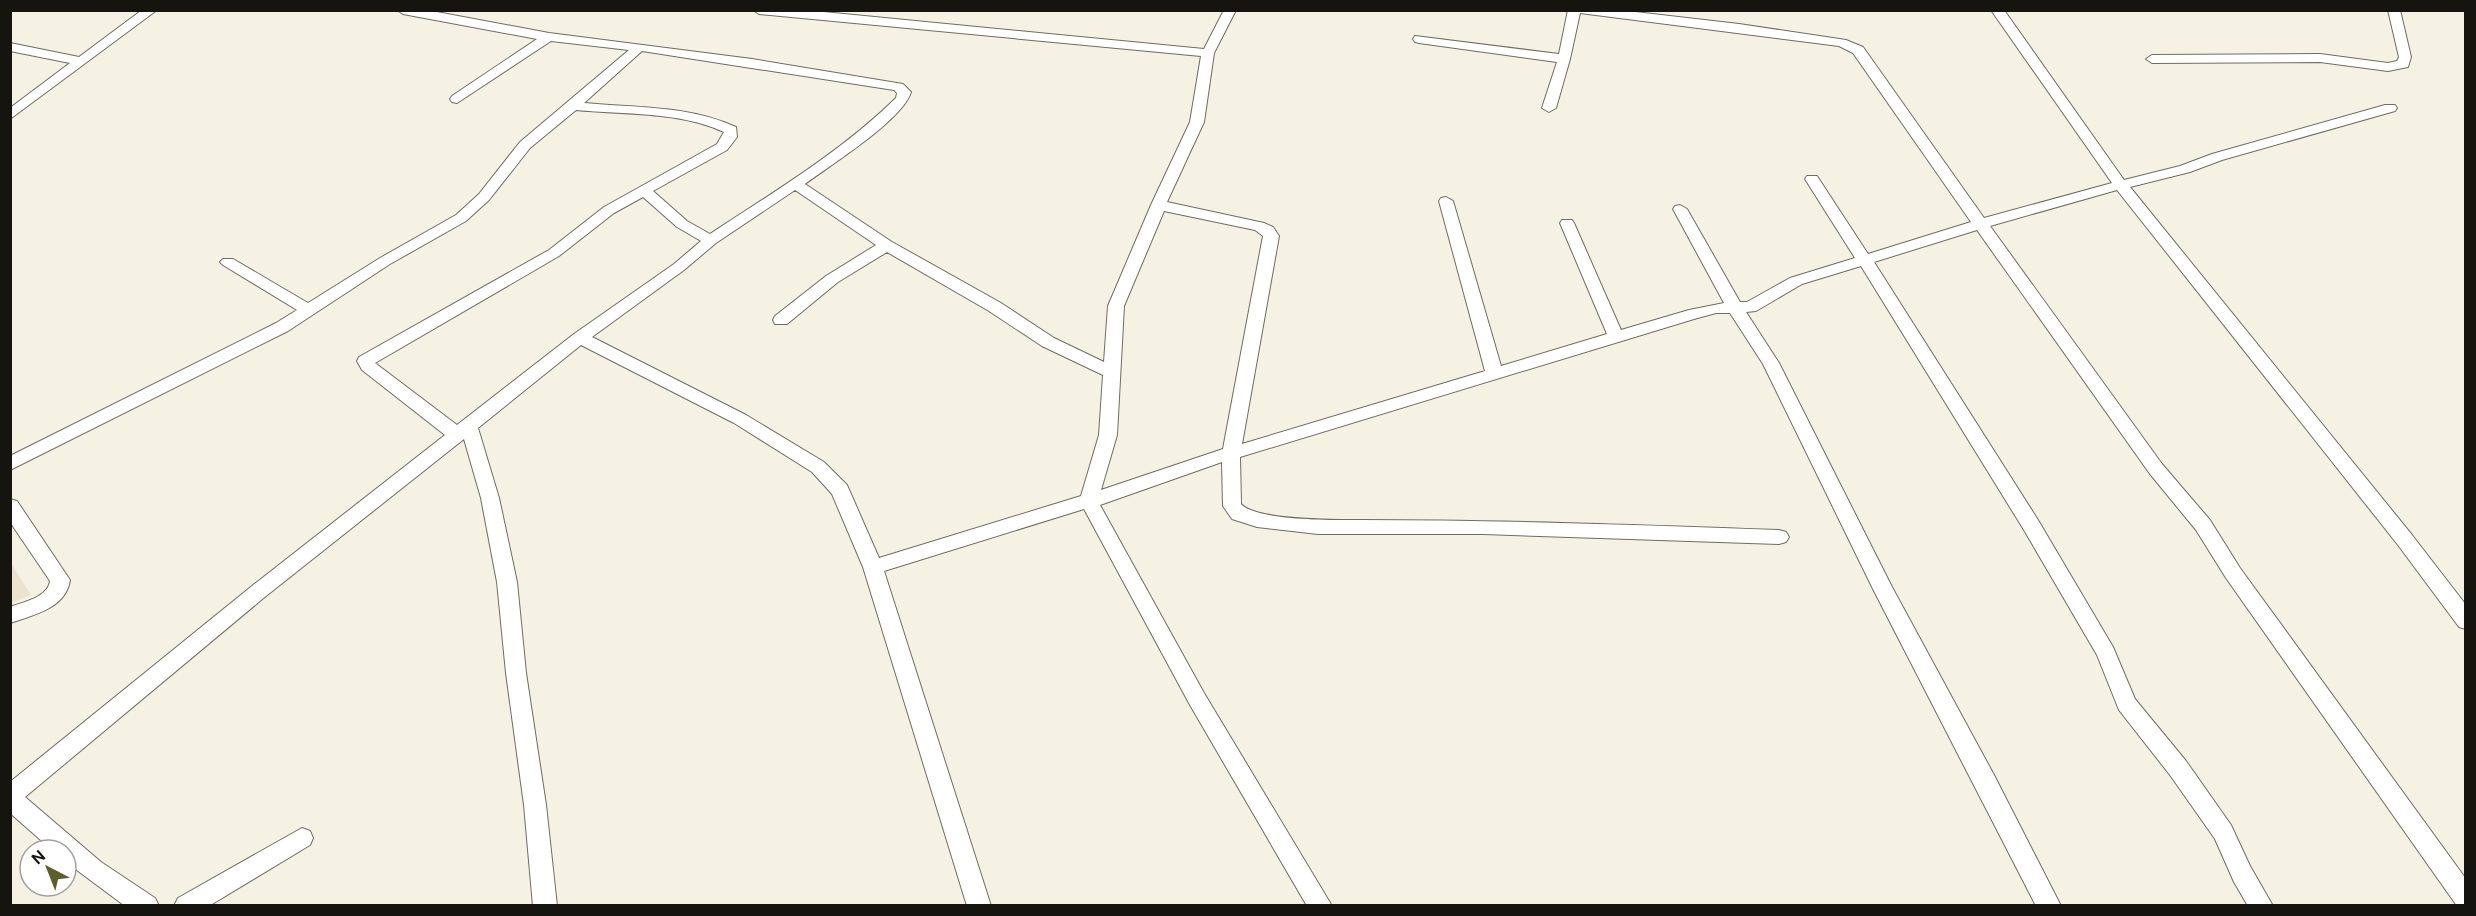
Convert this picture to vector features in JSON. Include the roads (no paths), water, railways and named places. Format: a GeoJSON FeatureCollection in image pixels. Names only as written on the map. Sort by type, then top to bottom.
{"type":"FeatureCollection","features":[{"type":"Feature","properties":{"kind":"street"},"geometry":{"type":"LineString","coordinates":[[10,115],[151,10]]}},
{"type":"Feature","properties":{"kind":"street"},"geometry":{"type":"LineString","coordinates":[[147,906],[110,884],[71,854],[10,797],[260,591],[580,338],[679,267],[711,240],[795,184],[876,124],[902,99],[904,92],[898,87],[639,47],[549,37],[403,10]]}},
{"type":"Feature","properties":{"kind":"street"},"geometry":{"type":"LineString","coordinates":[[759,10],[1208,53]]}},
{"type":"Feature","properties":{"kind":"street"},"geometry":{"type":"LineString","coordinates":[[1230,10],[1208,53],[1197,122],[1158,205],[1116,306],[1108,435],[1089,502],[1197,699],[1320,906]]}},
{"type":"Feature","properties":{"kind":"street"},"geometry":{"type":"LineString","coordinates":[[1549,108],[1564,59],[1574,10]]}},
{"type":"Feature","properties":{"kind":"street"},"geometry":{"type":"LineString","coordinates":[[1582,10],[1740,28],[1842,43],[1858,50],[2156,469],[2204,525],[2247,592],[2466,899]]}},
{"type":"Feature","properties":{"kind":"street"},"geometry":{"type":"LineString","coordinates":[[1997,10],[2120,183],[2405,540],[2466,621]]}},
{"type":"Feature","properties":{"kind":"street"},"geometry":{"type":"LineString","coordinates":[[2152,59],[2320,58],[2388,67],[2403,64],[2405,57],[2394,10]]}},
{"type":"Feature","properties":{"kind":"street"},"geometry":{"type":"LineString","coordinates":[[457,99],[549,37]]}},
{"type":"Feature","properties":{"kind":"street"},"geometry":{"type":"LineString","coordinates":[[1419,39],[1564,59]]}},
{"type":"Feature","properties":{"kind":"street"},"geometry":{"type":"LineString","coordinates":[[10,47],[81,61]]}},
{"type":"Feature","properties":{"kind":"street"},"geometry":{"type":"LineString","coordinates":[[10,464],[282,327],[376,267],[461,218],[484,197],[525,145],[639,47]]}},
{"type":"Feature","properties":{"kind":"street"},"geometry":{"type":"LineString","coordinates":[[545,906],[535,805],[516,673],[507,582],[490,498],[463,430],[420,408],[368,366],[365,361],[554,253],[609,210],[722,147],[730,137],[730,130],[723,126],[673,114],[573,106]]}},
{"type":"Feature","properties":{"kind":"street"},"geometry":{"type":"LineString","coordinates":[[873,567],[1059,508],[1089,502],[1231,454],[1707,310],[1750,307],[1796,281],[1982,224],[2120,183],[2185,169],[2217,157],[2390,108]]}},
{"type":"Feature","properties":{"kind":"street"},"geometry":{"type":"LineString","coordinates":[[1812,179],[2031,525],[2106,653],[2126,704],[2178,768],[2223,832],[2242,874],[2261,906]]}},
{"type":"Feature","properties":{"kind":"street"},"geometry":{"type":"LineString","coordinates":[[795,184],[887,245],[995,307],[1048,342],[1111,372]]}},
{"type":"Feature","properties":{"kind":"street"},"geometry":{"type":"LineString","coordinates":[[644,191],[682,224],[711,240]]}},
{"type":"Feature","properties":{"kind":"street"},"geometry":{"type":"LineString","coordinates":[[1446,201],[1496,375]]}},
{"type":"Feature","properties":{"kind":"street"},"geometry":{"type":"LineString","coordinates":[[1158,205],[1259,226],[1268,230],[1271,236],[1231,454],[1232,506],[1239,514],[1257,520],[1318,527],[1484,527],[1779,537]]}},
{"type":"Feature","properties":{"kind":"street"},"geometry":{"type":"LineString","coordinates":[[1680,210],[1735,308],[1771,363],[1883,589],[2049,906]]}},
{"type":"Feature","properties":{"kind":"street"},"geometry":{"type":"LineString","coordinates":[[1567,223],[1616,337]]}},
{"type":"Feature","properties":{"kind":"street"},"geometry":{"type":"LineString","coordinates":[[781,320],[832,279],[887,245]]}},
{"type":"Feature","properties":{"kind":"street"},"geometry":{"type":"LineString","coordinates":[[228,262],[308,310]]}},
{"type":"Feature","properties":{"kind":"street"},"geometry":{"type":"LineString","coordinates":[[580,338],[740,419],[818,467],[840,490],[873,567],[979,906]]}},
{"type":"Feature","properties":{"kind":"street"},"geometry":{"type":"LineString","coordinates":[[10,506],[60,580],[60,585],[57,591],[44,601],[10,615]]}},
{"type":"Feature","properties":{"kind":"street"},"geometry":{"type":"LineString","coordinates":[[186,906],[302,838]]}}]}
